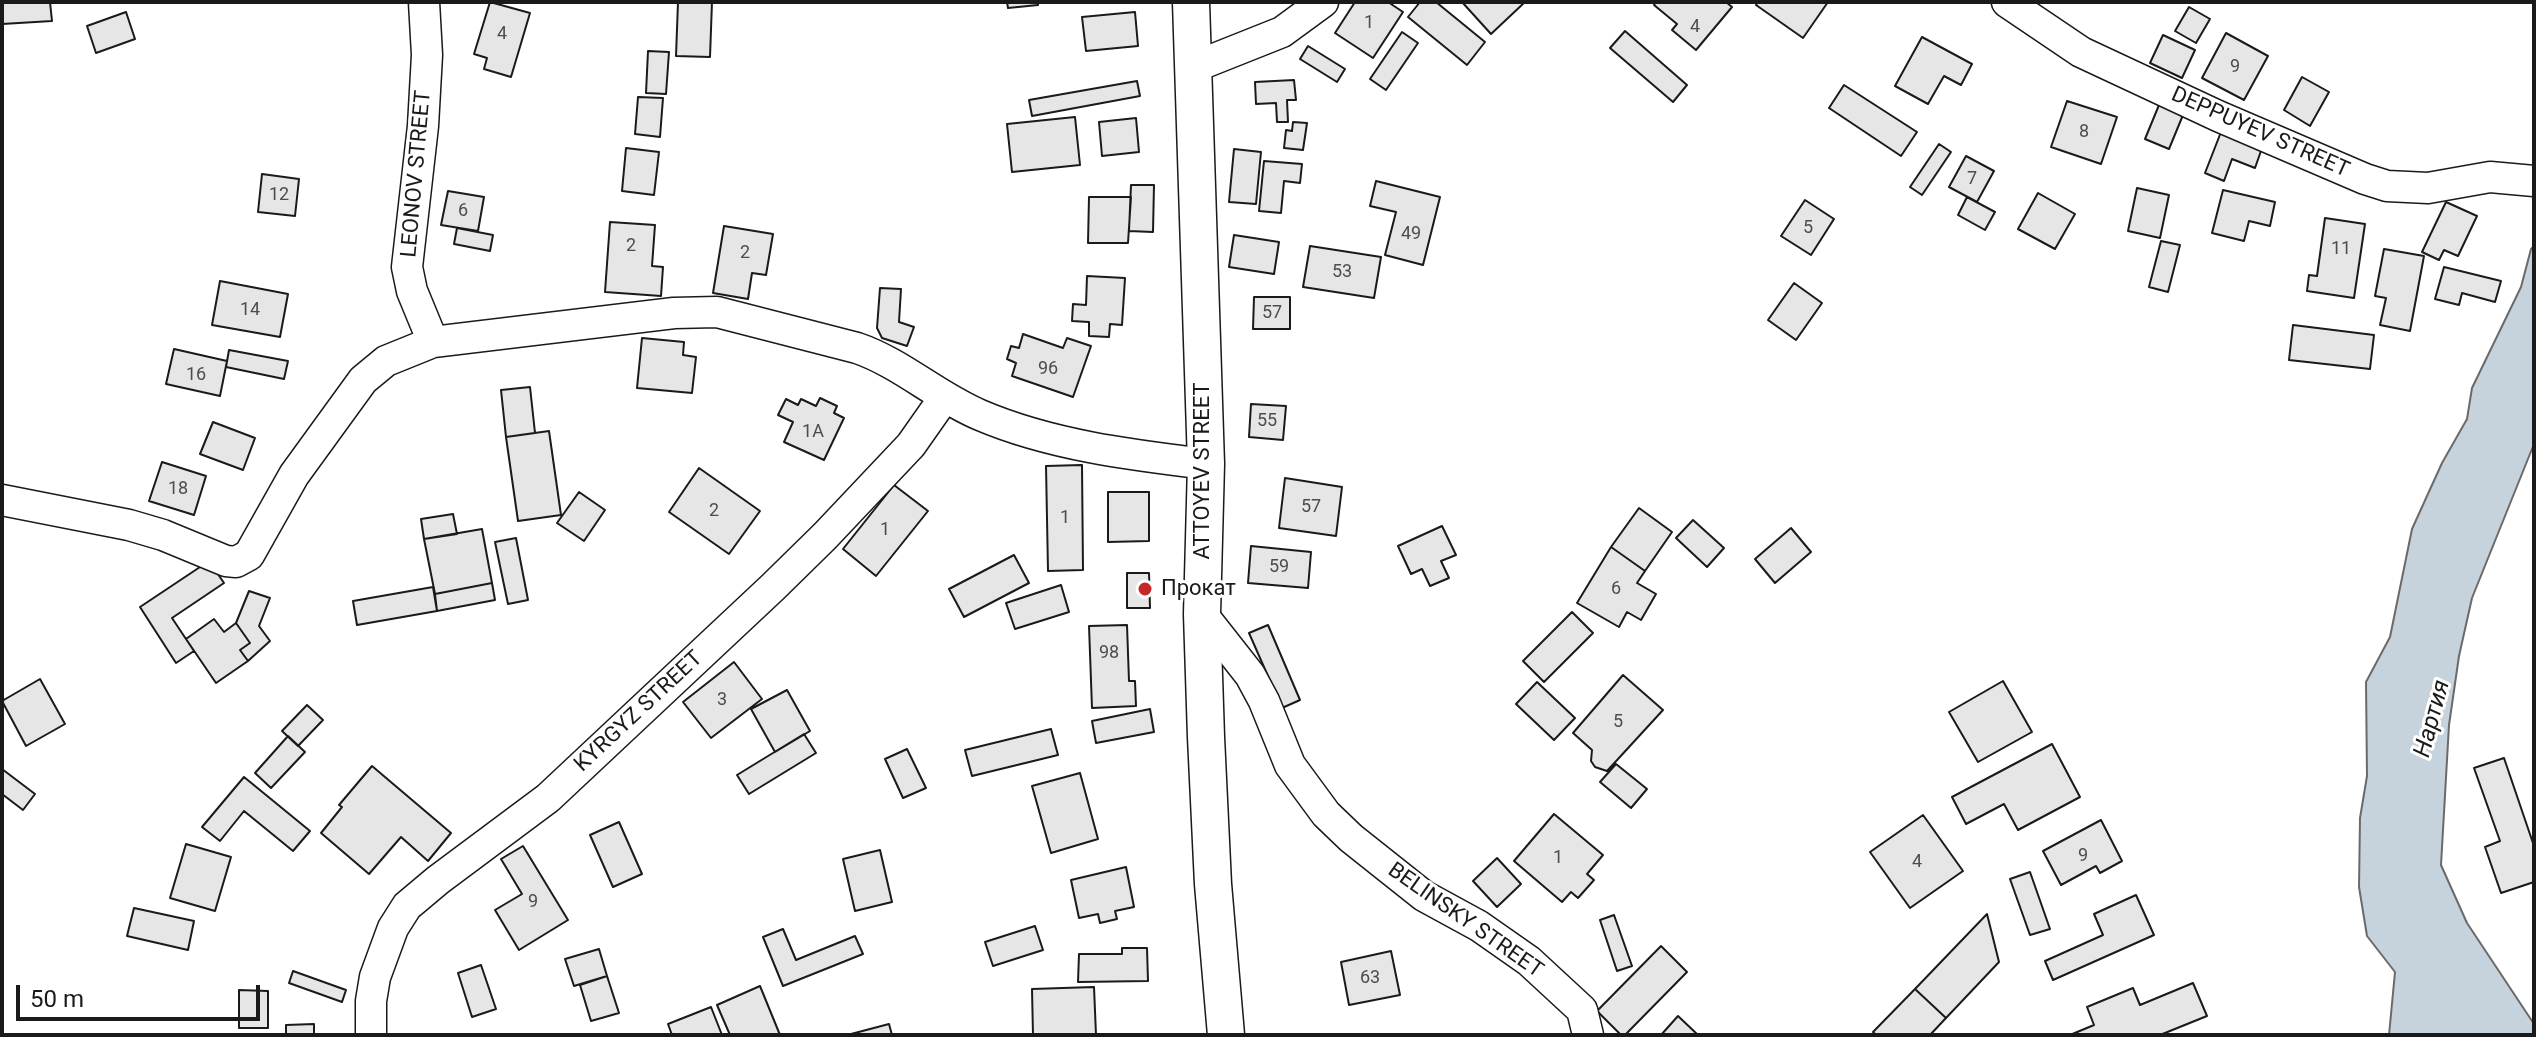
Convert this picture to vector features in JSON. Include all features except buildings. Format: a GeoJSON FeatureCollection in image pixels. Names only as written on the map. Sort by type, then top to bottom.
{"type":"FeatureCollection","features":[{"type":"Feature","properties":{"kind":"street","name":"LEONOV STREET"},"geometry":{"type":"LineString","coordinates":[[424,2],[427,55],[423,126],[407,267],[412,291],[433,342]]}},
{"type":"Feature","properties":{"kind":"street","name":"ATTOYEV STREET"},"geometry":{"type":"LineString","coordinates":[[1191,2],[1206,464],[1202,614],[1213,884],[1226,1035]]}},
{"type":"Feature","properties":{"kind":"street"},"geometry":{"type":"LineString","coordinates":[[1194,67],[1282,32],[1323,2]]}},
{"type":"Feature","properties":{"kind":"street","name":"DEPPUYEV STREET"},"geometry":{"type":"LineString","coordinates":[[2007,2],[2081,52],[2218,116],[2365,179],[2387,186],[2428,188],[2470,179],[2526,179]]}},
{"type":"Feature","properties":{"kind":"street"},"geometry":{"type":"LineString","coordinates":[[2,500],[129,525],[236,562],[249,555],[294,475],[363,380],[386,361],[433,342],[674,313],[717,312],[876,355],[944,398],[982,416],[1049,436],[1134,455],[1206,464]]}},
{"type":"Feature","properties":{"kind":"street","name":"KYRGYZ STREET"},"geometry":{"type":"LineString","coordinates":[[371,1035],[375,977],[393,928],[407,906],[548,798],[773,587],[911,445],[944,398]]}},
{"type":"Feature","properties":{"kind":"street","name":"BELINSKY STREET"},"geometry":{"type":"LineString","coordinates":[[1202,614],[1250,675],[1290,765],[1326,814],[1424,896],[1479,926],[1529,961],[1582,1010],[1588,1035]]}},
{"type":"Feature","properties":{"kind":"water","name":"Нартия"},"geometry":{"type":"Polygon","coordinates":[[[2534,246],[2534,444],[2472,598],[2459,656],[2449,725],[2441,865],[2467,923],[2534,1024],[2534,1035],[2389,1035],[2395,972],[2367,936],[2359,887],[2360,818],[2367,776],[2366,682],[2390,637],[2412,529],[2442,463],[2467,419],[2472,388],[2521,287],[2534,246]]]}},
{"type":"Feature","properties":{"kind":"place","name":"Прокат"},"geometry":{"type":"Point","coordinates":[1145,589]}}]}
